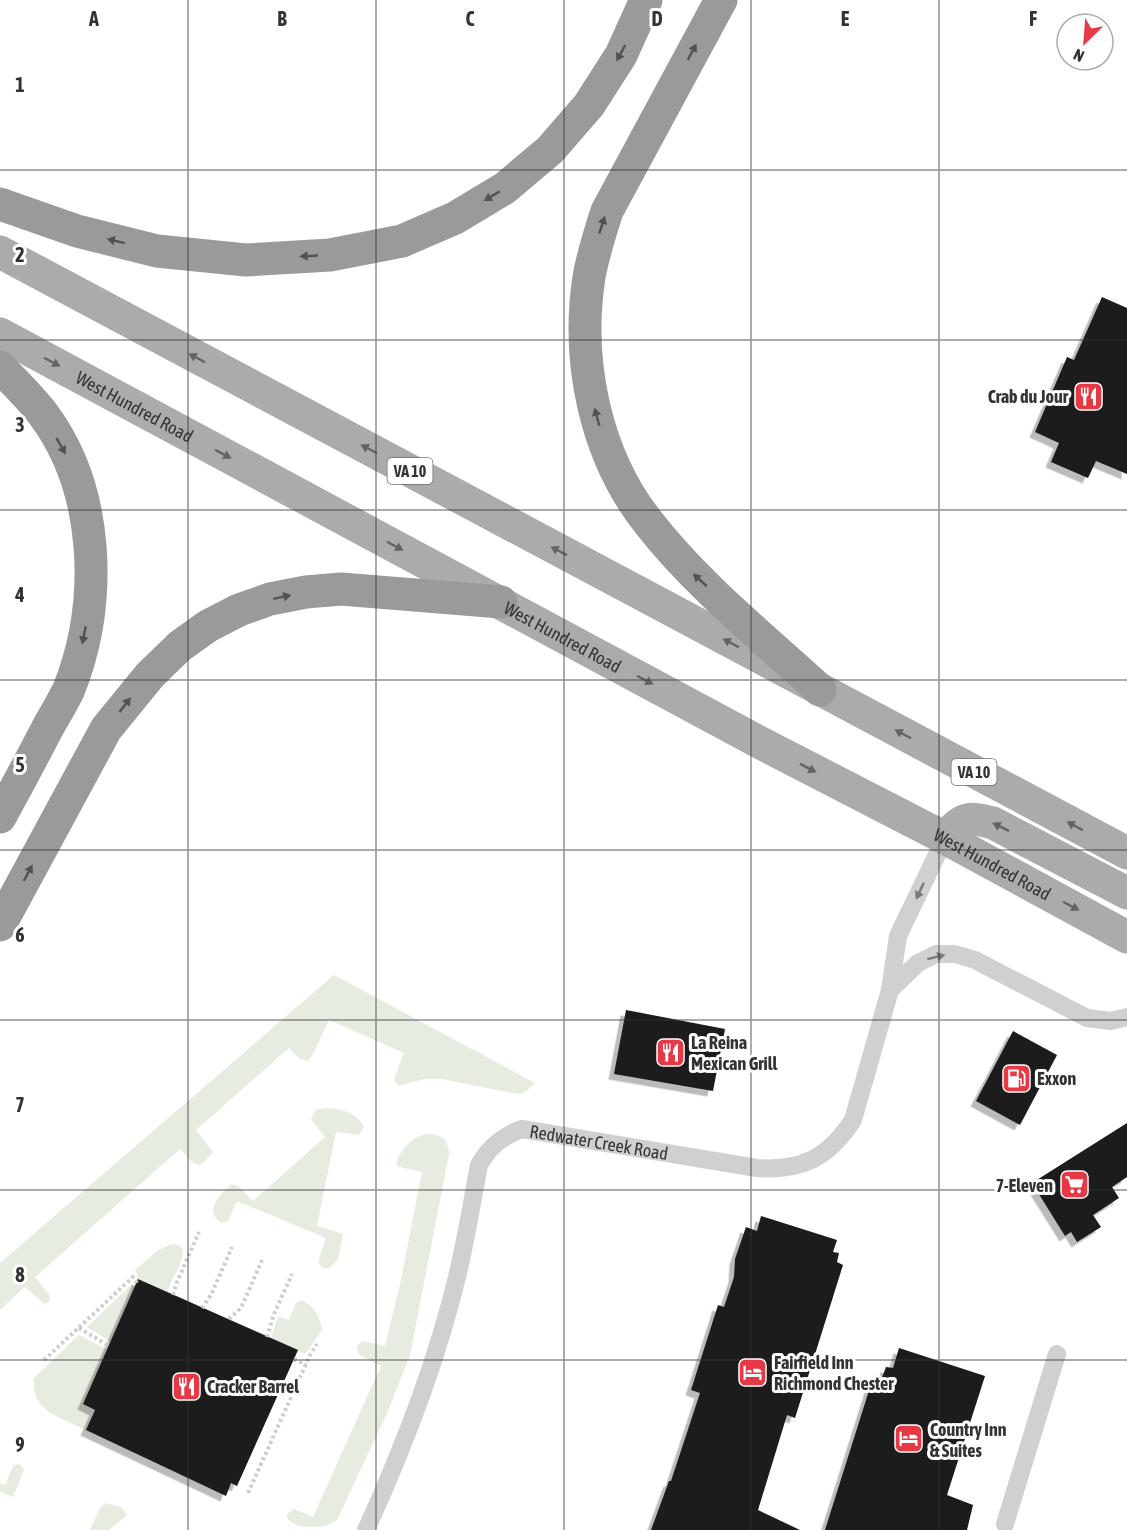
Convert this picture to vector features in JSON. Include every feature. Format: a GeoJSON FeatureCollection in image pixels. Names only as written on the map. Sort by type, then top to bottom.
{"type":"FeatureCollection","features":[{"type":"Feature","properties":{"kind":"highway"},"geometry":{"type":"LineString","coordinates":[[0,204],[77,231],[158,251],[246,260],[330,255],[402,241],[455,218],[505,188],[549,150],[589,105],[621,55],[646,0]]}},
{"type":"Feature","properties":{"kind":"highway"},"geometry":{"type":"LineString","coordinates":[[720,0],[607,211],[595,247],[589,278],[586,322],[588,374],[593,405],[606,445],[627,490],[646,520],[692,573],[820,690]]}},
{"type":"Feature","properties":{"kind":"highway"},"geometry":{"type":"LineString","coordinates":[[0,367],[43,415],[66,454],[80,490],[90,536],[90,588],[83,641],[69,689],[0,817]]}},
{"type":"Feature","properties":{"kind":"highway"},"geometry":{"type":"LineString","coordinates":[[0,925],[106,729],[150,675],[180,646],[208,626],[239,610],[270,599],[306,592],[341,589],[501,602]]}},
{"type":"Feature","properties":{"kind":"main road","name":"VA 10"},"geometry":{"type":"LineString","coordinates":[[0,252],[1127,853]]}},
{"type":"Feature","properties":{"kind":"main road","name":"West Hundred Road"},"geometry":{"type":"LineString","coordinates":[[0,334],[1127,937]]}},
{"type":"Feature","properties":{"kind":"main road"},"geometry":{"type":"LineString","coordinates":[[945,838],[958,824],[973,818],[993,823],[1127,893]]}},
{"type":"Feature","properties":{"kind":"lane","name":"Redwater Creek Road"},"geometry":{"type":"LineString","coordinates":[[366,1530],[432,1367],[457,1277],[479,1165],[487,1150],[507,1135],[522,1130],[757,1168],[778,1169],[798,1166],[822,1155],[842,1138],[853,1120],[890,990],[898,936],[945,838]]}},
{"type":"Feature","properties":{"kind":"lane"},"geometry":{"type":"LineString","coordinates":[[890,990],[918,963],[936,954],[955,954],[975,960],[1087,1017],[1111,1021],[1127,1017]]}},
{"type":"Feature","properties":{"kind":"lane"},"geometry":{"type":"LineString","coordinates":[[1005,1524],[1058,1354]]}},
{"type":"Feature","properties":{"kind":"path"},"geometry":{"type":"LineString","coordinates":[[173,1295],[199,1232]]}},
{"type":"Feature","properties":{"kind":"path"},"geometry":{"type":"LineString","coordinates":[[202,1308],[211,1295],[232,1247]]}},
{"type":"Feature","properties":{"kind":"path"},"geometry":{"type":"LineString","coordinates":[[229,1319],[241,1308],[262,1260]]}},
{"type":"Feature","properties":{"kind":"path"},"geometry":{"type":"LineString","coordinates":[[267,1337],[274,1314],[292,1274]]}},
{"type":"Feature","properties":{"kind":"path"},"geometry":{"type":"LineString","coordinates":[[44,1360],[133,1277],[137,1283]]}},
{"type":"Feature","properties":{"kind":"path"},"geometry":{"type":"LineString","coordinates":[[78,1328],[109,1346]]}},
{"type":"Feature","properties":{"kind":"path"},"geometry":{"type":"LineString","coordinates":[[248,1494],[317,1344]]}},
{"type":"Feature","properties":{"kind":"path"},"geometry":{"type":"LineString","coordinates":[[294,1359],[306,1365]]}},
{"type":"Feature","properties":{"kind":"shaded area"},"geometry":{"type":"Polygon","coordinates":[[[334,975],[535,1083],[525,1092],[518,1094],[442,1079],[424,1079],[398,1086],[394,1079],[404,1053],[329,1020],[308,1061],[300,1059],[289,1048],[196,1130],[213,1152],[202,1164],[192,1162],[180,1149],[35,1277],[50,1296],[49,1302],[44,1304],[25,1287],[0,1310],[0,1263],[334,975]]]}},
{"type":"Feature","properties":{"kind":"shaded area"},"geometry":{"type":"Polygon","coordinates":[[[325,1108],[348,1112],[364,1127],[359,1135],[336,1132],[317,1226],[343,1234],[338,1259],[329,1268],[323,1268],[318,1262],[326,1238],[237,1201],[228,1221],[222,1223],[216,1218],[213,1208],[215,1202],[232,1184],[239,1187],[253,1201],[325,1137],[311,1119],[315,1110],[325,1108]]]}},
{"type":"Feature","properties":{"kind":"shaded area"},"geometry":{"type":"Polygon","coordinates":[[[427,1134],[443,1139],[448,1145],[449,1154],[410,1355],[387,1413],[337,1520],[325,1526],[299,1526],[288,1519],[287,1514],[294,1509],[313,1517],[381,1366],[358,1354],[357,1346],[362,1341],[385,1346],[401,1280],[422,1172],[399,1167],[396,1164],[407,1144],[427,1134]]]}},
{"type":"Feature","properties":{"kind":"shaded area"},"geometry":{"type":"Polygon","coordinates":[[[171,1244],[182,1248],[183,1254],[168,1292],[139,1279],[135,1270],[157,1251],[171,1244]]]}},
{"type":"Feature","properties":{"kind":"shaded area"},"geometry":{"type":"Polygon","coordinates":[[[132,1284],[135,1289],[111,1342],[87,1327],[132,1284]]]}},
{"type":"Feature","properties":{"kind":"shaded area"},"geometry":{"type":"Polygon","coordinates":[[[301,1300],[316,1312],[322,1330],[305,1354],[271,1338],[278,1316],[289,1320],[296,1303],[301,1300]]]}},
{"type":"Feature","properties":{"kind":"shaded area"},"geometry":{"type":"Polygon","coordinates":[[[79,1335],[108,1350],[83,1404],[95,1410],[86,1430],[49,1412],[37,1399],[34,1389],[34,1378],[79,1335]]]}},
{"type":"Feature","properties":{"kind":"shaded area"},"geometry":{"type":"Polygon","coordinates":[[[21,1465],[24,1470],[13,1497],[0,1491],[0,1483],[5,1485],[13,1466],[21,1465]]]}},
{"type":"Feature","properties":{"kind":"shaded area"},"geometry":{"type":"Polygon","coordinates":[[[106,1503],[121,1507],[126,1513],[125,1517],[109,1530],[90,1530],[100,1508],[106,1503]]]}},
{"type":"Feature","properties":{"kind":"building","name":"Crab du Jour"},"geometry":{"type":"Polygon","coordinates":[[[1102,297],[1127,308],[1127,474],[1096,461],[1088,478],[1051,462],[1059,443],[1035,432],[1067,357],[1074,360],[1102,297]]]}},
{"type":"Feature","properties":{"kind":"building","name":"La Reina Mexican Grill"},"geometry":{"type":"Polygon","coordinates":[[[626,1010],[725,1029],[713,1091],[614,1074],[626,1010]]]}},
{"type":"Feature","properties":{"kind":"building","name":"Exxon"},"geometry":{"type":"Polygon","coordinates":[[[1013,1031],[1057,1055],[1020,1125],[976,1101],[1013,1031]]]}},
{"type":"Feature","properties":{"kind":"building","name":"7-Eleven"},"geometry":{"type":"Polygon","coordinates":[[[1127,1123],[1127,1177],[1112,1187],[1119,1198],[1093,1215],[1101,1227],[1077,1242],[1071,1232],[1065,1236],[1032,1183],[1127,1123]]]}},
{"type":"Feature","properties":{"kind":"building","name":"Fairfield Inn Richmond Chester"},"geometry":{"type":"Polygon","coordinates":[[[761,1216],[837,1240],[833,1252],[839,1253],[837,1262],[843,1265],[795,1418],[787,1415],[758,1510],[800,1530],[651,1530],[669,1481],[671,1481],[700,1393],[691,1390],[718,1305],[724,1307],[734,1277],[735,1259],[746,1227],[757,1231],[761,1216]]]}},
{"type":"Feature","properties":{"kind":"building","name":"Cracker Barrel"},"geometry":{"type":"Polygon","coordinates":[[[138,1279],[298,1350],[237,1486],[231,1483],[226,1496],[86,1430],[95,1410],[83,1404],[138,1279]]]}},
{"type":"Feature","properties":{"kind":"building","name":"Country Inn & Suites"},"geometry":{"type":"Polygon","coordinates":[[[899,1348],[985,1376],[947,1495],[973,1505],[967,1530],[825,1530],[872,1381],[880,1383],[886,1367],[893,1368],[899,1348]]]}},
{"type":"Feature","properties":{"kind":"place","name":"Crab du Jour"},"geometry":{"type":"Point","coordinates":[1089,396]}},
{"type":"Feature","properties":{"kind":"place","name":"La Reina Mexican Grill"},"geometry":{"type":"Point","coordinates":[670,1052]}},
{"type":"Feature","properties":{"kind":"place","name":"Exxon"},"geometry":{"type":"Point","coordinates":[1016,1078]}},
{"type":"Feature","properties":{"kind":"place","name":"7-Eleven"},"geometry":{"type":"Point","coordinates":[1074,1185]}},
{"type":"Feature","properties":{"kind":"place","name":"Fairfield Inn Richmond Chester"},"geometry":{"type":"Point","coordinates":[753,1372]}},
{"type":"Feature","properties":{"kind":"place","name":"Cracker Barrel"},"geometry":{"type":"Point","coordinates":[186,1386]}},
{"type":"Feature","properties":{"kind":"place","name":"Country Inn & Suites"},"geometry":{"type":"Point","coordinates":[909,1439]}}]}
